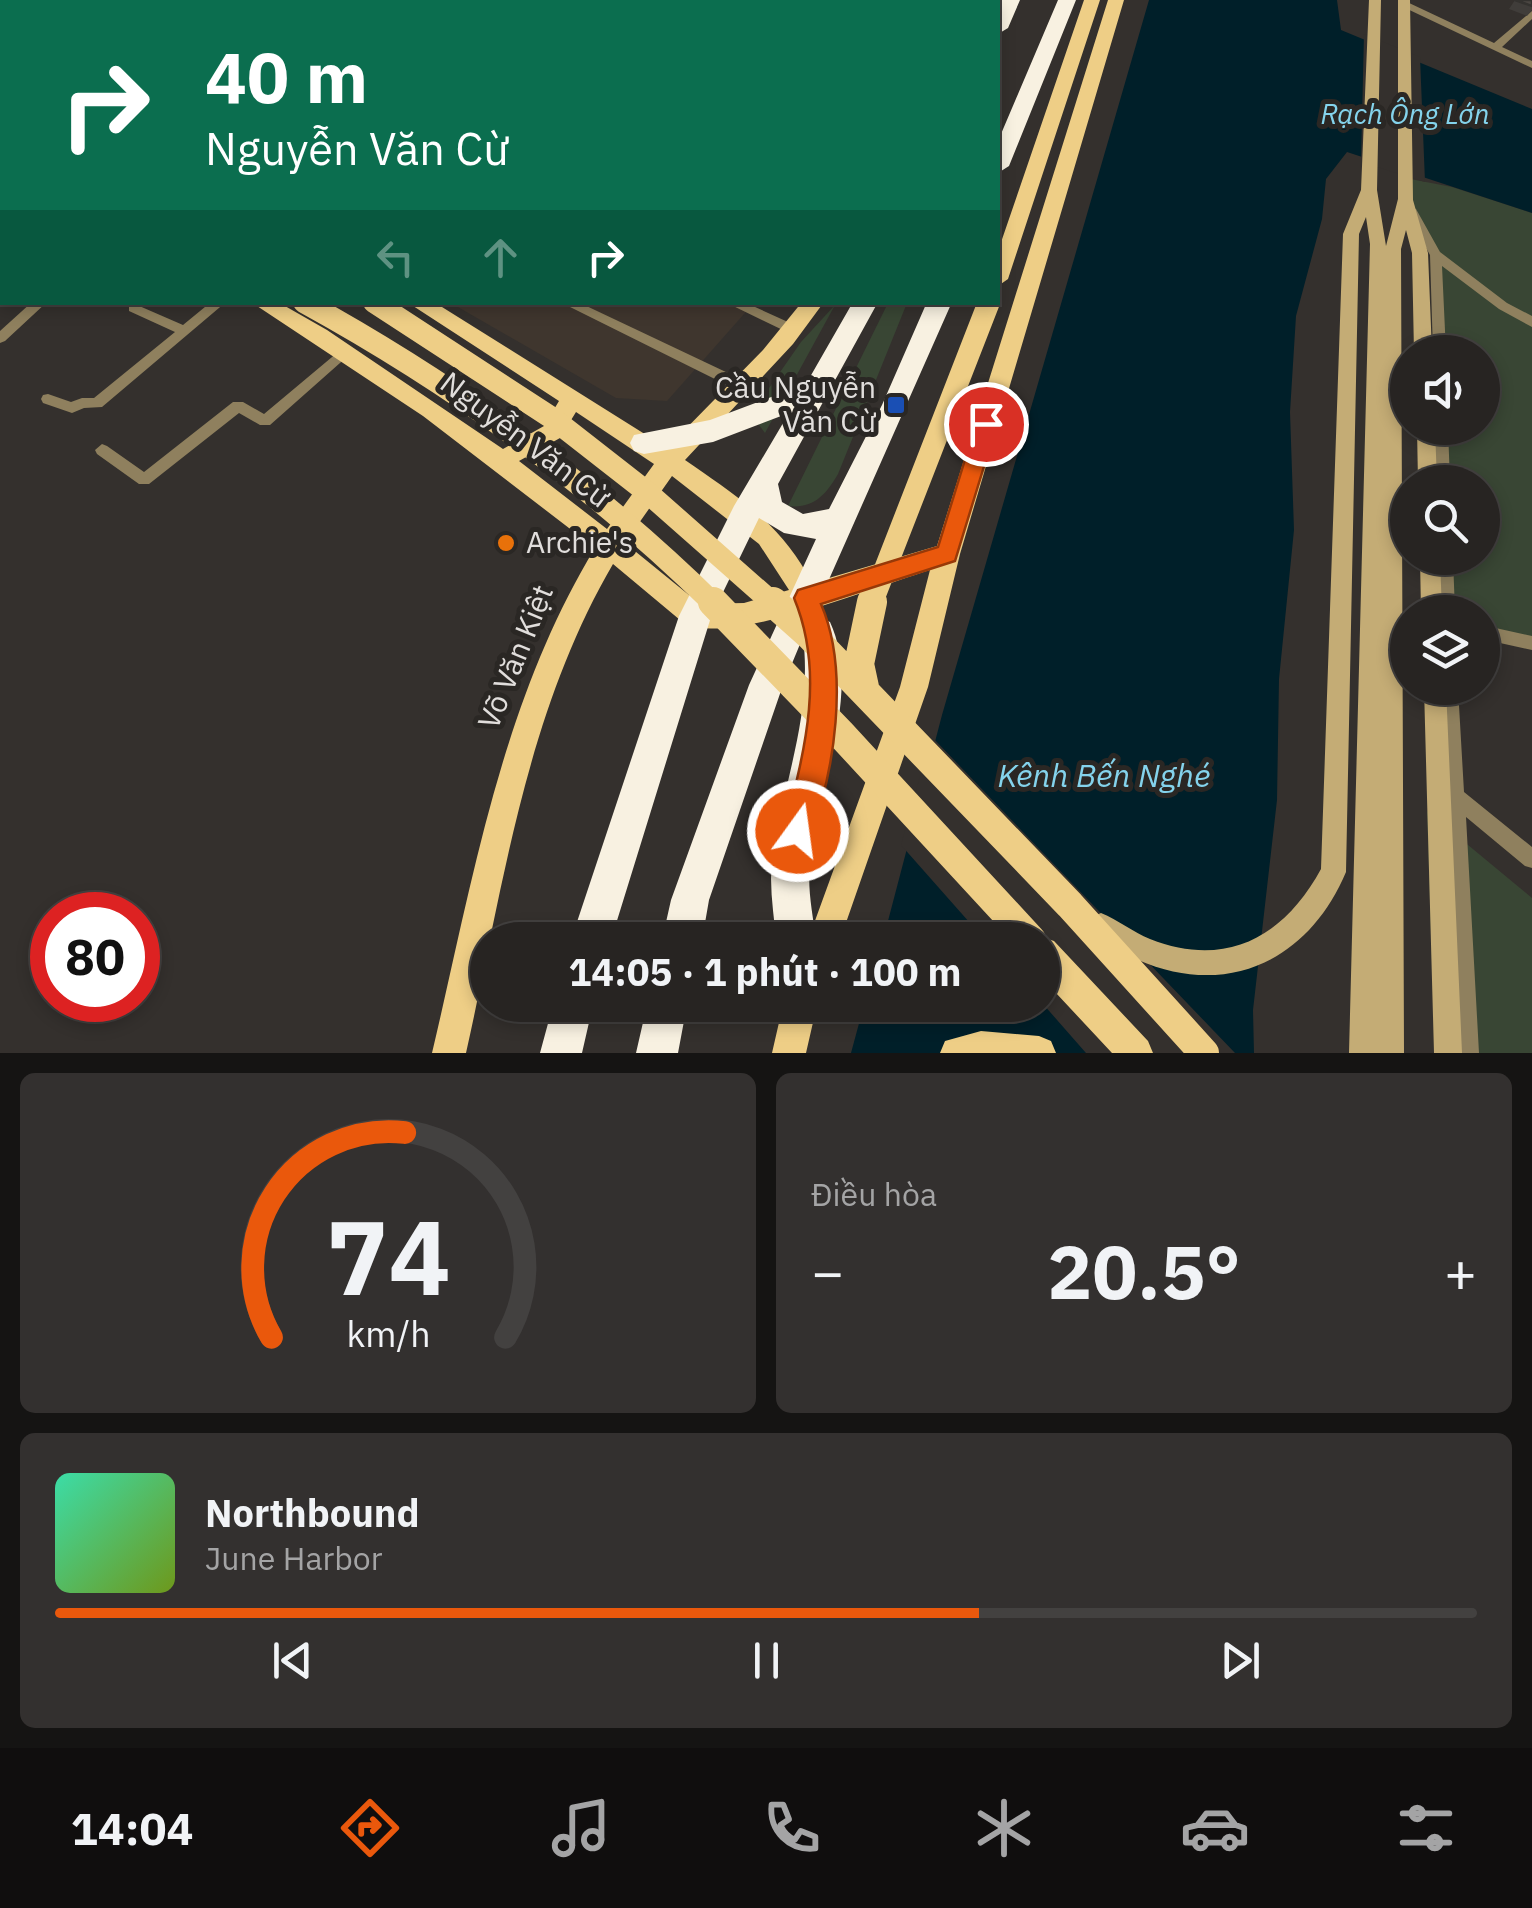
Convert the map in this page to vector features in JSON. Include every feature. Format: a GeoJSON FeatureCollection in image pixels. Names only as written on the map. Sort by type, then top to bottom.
{"type":"FeatureCollection","features":[{"type":"Feature","properties":{"kind":"highway"},"geometry":{"type":"LineString","coordinates":[[1000,24],[1011,0]]}},
{"type":"Feature","properties":{"kind":"highway"},"geometry":{"type":"LineString","coordinates":[[1000,161],[1067,0]]}},
{"type":"Feature","properties":{"kind":"highway"},"geometry":{"type":"LineString","coordinates":[[597,922],[695,616],[745,515],[864,305]]}},
{"type":"Feature","properties":{"kind":"highway"},"geometry":{"type":"LineString","coordinates":[[686,922],[766,685],[939,305]]}},
{"type":"Feature","properties":{"kind":"highway"},"geometry":{"type":"LineString","coordinates":[[644,443],[690,438],[742,422],[819,390]]}},
{"type":"Feature","properties":{"kind":"highway"},"geometry":{"type":"LineString","coordinates":[[763,484],[769,509],[794,526],[811,528],[840,518]]}},
{"type":"Feature","properties":{"kind":"highway"},"geometry":{"type":"LineString","coordinates":[[795,922],[791,859],[819,746],[824,700],[824,656],[817,623],[806,598]]}},
{"type":"Feature","properties":{"kind":"highway"},"geometry":{"type":"LineString","coordinates":[[561,1053],[569,1022]]}},
{"type":"Feature","properties":{"kind":"highway"},"geometry":{"type":"LineString","coordinates":[[656,1053],[663,1022]]}},
{"type":"Feature","properties":{"kind":"main road"},"geometry":{"type":"LineString","coordinates":[[830,922],[914,687],[947,554],[1116,0]]}},
{"type":"Feature","properties":{"kind":"main road"},"geometry":{"type":"LineString","coordinates":[[1000,272],[1091,5]]}},
{"type":"Feature","properties":{"kind":"main road"},"geometry":{"type":"LineString","coordinates":[[1363,1053],[1378,244],[1370,180],[1375,5]]}},
{"type":"Feature","properties":{"kind":"main road"},"geometry":{"type":"LineString","coordinates":[[1390,1053],[1393,249],[1406,188],[1404,6]]}},
{"type":"Feature","properties":{"kind":"main road"},"geometry":{"type":"LineString","coordinates":[[1070,905],[1148,955],[1174,962],[1221,964],[1284,938],[1311,912],[1333,872],[1351,234],[1370,180]]}},
{"type":"Feature","properties":{"kind":"main road"},"geometry":{"type":"LineString","coordinates":[[1406,188],[1428,254],[1424,335]]}},
{"type":"Feature","properties":{"kind":"main road","name":"Nguyễn Văn Cừ"},"geometry":{"type":"LineString","coordinates":[[265,305],[344,352],[562,504],[695,616]]}},
{"type":"Feature","properties":{"kind":"main road"},"geometry":{"type":"LineString","coordinates":[[310,305],[443,384],[514,434],[640,535],[798,692],[1013,922]]}},
{"type":"Feature","properties":{"kind":"main road"},"geometry":{"type":"LineString","coordinates":[[379,305],[552,418],[648,493],[810,635],[1070,905],[1204,1053]]}},
{"type":"Feature","properties":{"kind":"main road","name":"Nguyễn Văn Cừ"},"geometry":{"type":"LineString","coordinates":[[422,305],[644,443],[745,515],[790,563],[806,598]]}},
{"type":"Feature","properties":{"kind":"main road","name":"Võ Văn Kiệt"},"geometry":{"type":"LineString","coordinates":[[450,1053],[512,782],[541,685],[573,611],[610,545],[670,460],[794,330],[812,305]]}},
{"type":"Feature","properties":{"kind":"main road"},"geometry":{"type":"LineString","coordinates":[[864,692],[859,664],[867,614],[988,305]]}},
{"type":"Feature","properties":{"kind":"main road"},"geometry":{"type":"LineString","coordinates":[[497,458],[540,442],[561,421],[570,397]]}},
{"type":"Feature","properties":{"kind":"main road"},"geometry":{"type":"LineString","coordinates":[[695,616],[744,615],[947,554]]}},
{"type":"Feature","properties":{"kind":"main road"},"geometry":{"type":"LineString","coordinates":[[1436,705],[1448,1053]]}},
{"type":"Feature","properties":{"kind":"main road"},"geometry":{"type":"LineString","coordinates":[[1060,972],[1136,1053]]}},
{"type":"Feature","properties":{"kind":"main road"},"geometry":{"type":"LineString","coordinates":[[789,1053],[796,1022]]}},
{"type":"Feature","properties":{"kind":"main road"},"geometry":{"type":"LineString","coordinates":[[957,1053],[981,1048],[1039,1053]]}},
{"type":"Feature","properties":{"kind":"lane"},"geometry":{"type":"LineString","coordinates":[[1404,6],[1532,65]]}},
{"type":"Feature","properties":{"kind":"lane"},"geometry":{"type":"LineString","coordinates":[[1495,48],[1532,14]]}},
{"type":"Feature","properties":{"kind":"lane"},"geometry":{"type":"LineString","coordinates":[[1428,254],[1532,322]]}},
{"type":"Feature","properties":{"kind":"lane"},"geometry":{"type":"LineString","coordinates":[[1428,254],[1437,335]]}},
{"type":"Feature","properties":{"kind":"lane"},"geometry":{"type":"LineString","coordinates":[[0,338],[38,305]]}},
{"type":"Feature","properties":{"kind":"lane"},"geometry":{"type":"LineString","coordinates":[[48,399],[72,408],[82,402],[96,403],[216,305]]}},
{"type":"Feature","properties":{"kind":"lane"},"geometry":{"type":"LineString","coordinates":[[572,305],[742,386]]}},
{"type":"Feature","properties":{"kind":"lane"},"geometry":{"type":"LineString","coordinates":[[738,305],[794,330]]}},
{"type":"Feature","properties":{"kind":"lane"},"geometry":{"type":"LineString","coordinates":[[133,308],[184,331]]}},
{"type":"Feature","properties":{"kind":"lane"},"geometry":{"type":"LineString","coordinates":[[102,450],[144,480],[238,406],[266,420],[344,352]]}},
{"type":"Feature","properties":{"kind":"lane"},"geometry":{"type":"LineString","coordinates":[[1500,636],[1532,643]]}},
{"type":"Feature","properties":{"kind":"lane"},"geometry":{"type":"LineString","coordinates":[[1451,705],[1470,1053]]}},
{"type":"Feature","properties":{"kind":"lane"},"geometry":{"type":"LineString","coordinates":[[1456,797],[1532,858]]}},
{"type":"Feature","properties":{"kind":"shaded area"},"geometry":{"type":"Polygon","coordinates":[[[454,305],[752,305],[667,401],[616,398],[454,305]]]}},
{"type":"Feature","properties":{"kind":"green space"},"geometry":{"type":"Polygon","coordinates":[[[1405,178],[1452,187],[1532,213],[1532,643],[1500,636],[1500,595],[1446,595],[1446,575],[1500,575],[1500,465],[1442,465],[1442,445],[1500,445],[1500,335],[1438,335],[1436,255],[1406,199],[1405,178]]]}},
{"type":"Feature","properties":{"kind":"green space"},"geometry":{"type":"Polygon","coordinates":[[[835,305],[765,433],[751,414],[801,342],[835,305]]]}},
{"type":"Feature","properties":{"kind":"green space"},"geometry":{"type":"Polygon","coordinates":[[[887,305],[906,305],[838,474],[818,499],[788,506],[887,305]]]}},
{"type":"Feature","properties":{"kind":"green space"},"geometry":{"type":"Polygon","coordinates":[[[1427,811],[1532,898],[1532,1053],[1435,1053],[1427,811]]]}},
{"type":"Feature","properties":{"kind":"water","name":"Kênh Bến Nghé"},"geometry":{"type":"Polygon","coordinates":[[[1149,0],[1337,0],[1341,30],[1532,109],[1532,213],[1347,152],[1326,179],[1322,219],[1296,316],[1290,412],[1294,530],[1279,679],[1277,800],[1253,1010],[1254,1053],[851,1053],[859,1022],[1060,1022],[1060,922],[888,922],[942,715],[1149,0]]]}},
{"type":"Feature","properties":{"kind":"pier"},"geometry":{"type":"Polygon","coordinates":[[[1364,34],[1420,57],[1425,182],[1361,162],[1364,34]]]}},
{"type":"Feature","properties":{"kind":"pier"},"geometry":{"type":"Polygon","coordinates":[[[931,736],[1235,1053],[1086,1053],[1059,1022],[1060,922],[969,922],[901,845],[931,736]]]}},
{"type":"Feature","properties":{"kind":"place","name":"Cầu Nguyễn Văn Cừ"},"geometry":{"type":"Point","coordinates":[896,405]}},
{"type":"Feature","properties":{"kind":"place","name":"Archie's"},"geometry":{"type":"Point","coordinates":[506,543]}},
{"type":"Feature","properties":{"kind":"route"},"geometry":{"type":"LineString","coordinates":[[798,831],[819,746],[824,700],[824,656],[817,623],[806,598],[947,554],[986,424]]}},
{"type":"Feature","properties":{"kind":"water label","name":"Rạch Ông Lớn"},"geometry":{"type":"Point","coordinates":[1405,114]}}]}
